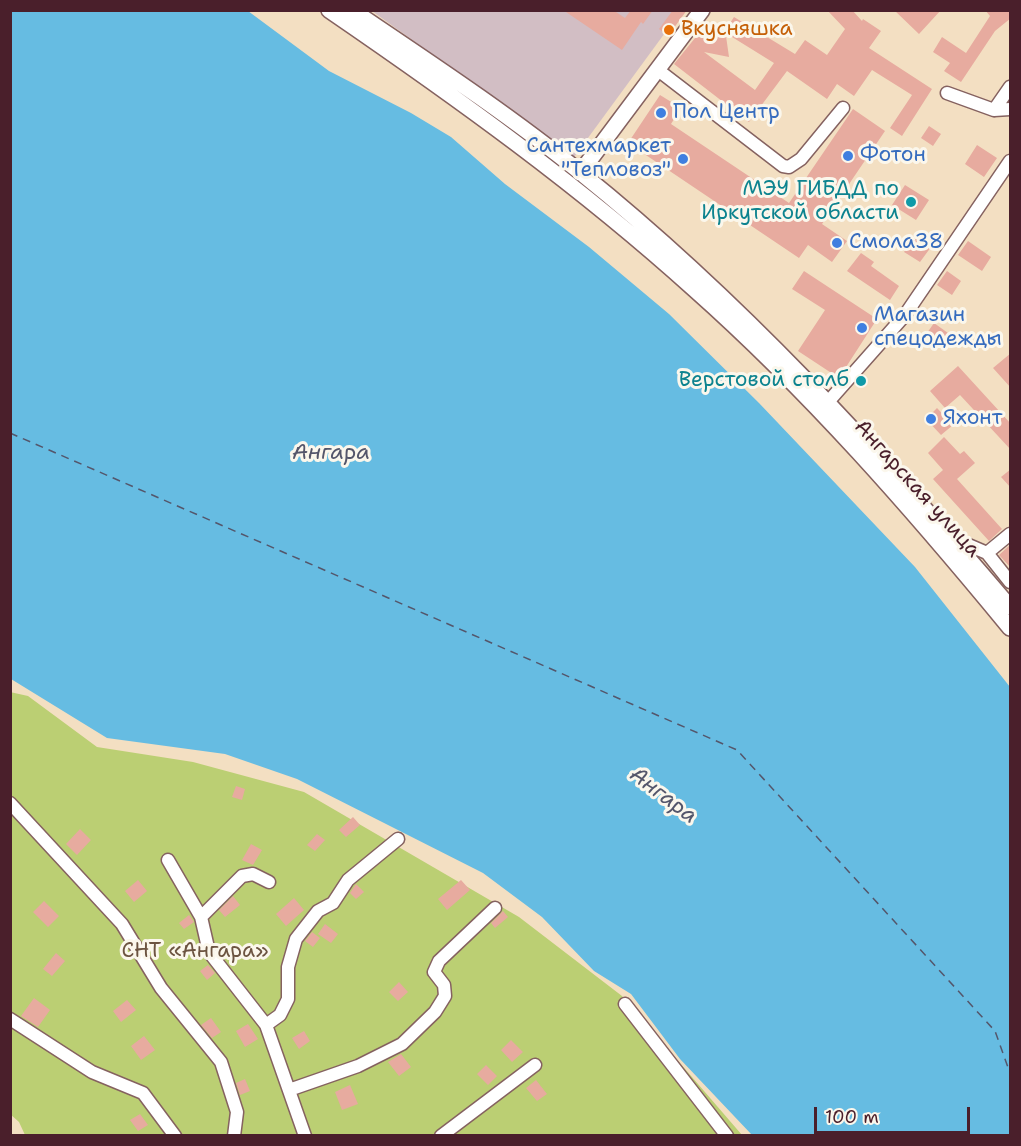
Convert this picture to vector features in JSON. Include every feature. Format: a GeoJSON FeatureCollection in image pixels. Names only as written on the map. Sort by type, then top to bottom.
{"type":"FeatureCollection","features":[{"type":"Feature","properties":{"kind":"main road","name":"Ангарская улица"},"geometry":{"type":"LineString","coordinates":[[329,10],[441,87],[575,188],[694,289],[767,358],[913,510],[1011,628]]}},
{"type":"Feature","properties":{"kind":"main road","name":"Ангарская улица"},"geometry":{"type":"LineString","coordinates":[[352,10],[446,73],[580,172],[700,276],[828,402],[952,538],[1011,607]]}},
{"type":"Feature","properties":{"kind":"main road"},"geometry":{"type":"LineString","coordinates":[[580,172],[702,10]]}},
{"type":"Feature","properties":{"kind":"street"},"geometry":{"type":"LineString","coordinates":[[658,70],[783,166],[789,167],[801,159],[843,108]]}},
{"type":"Feature","properties":{"kind":"street"},"geometry":{"type":"LineString","coordinates":[[994,110],[1011,87]]}},
{"type":"Feature","properties":{"kind":"street"},"geometry":{"type":"LineString","coordinates":[[947,93],[994,110],[1011,109]]}},
{"type":"Feature","properties":{"kind":"street"},"geometry":{"type":"LineString","coordinates":[[828,402],[905,315],[1011,161]]}},
{"type":"Feature","properties":{"kind":"street"},"geometry":{"type":"LineString","coordinates":[[987,553],[1011,534]]}},
{"type":"Feature","properties":{"kind":"street"},"geometry":{"type":"LineString","coordinates":[[952,538],[987,553],[1011,582]]}},
{"type":"Feature","properties":{"kind":"street"},"geometry":{"type":"LineString","coordinates":[[10,803],[122,924],[161,988],[221,1062],[237,1112],[234,1136]]}},
{"type":"Feature","properties":{"kind":"street"},"geometry":{"type":"LineString","coordinates":[[266,1025],[279,1015],[288,999],[288,967],[296,939],[318,911],[333,903],[348,880],[398,838]]}},
{"type":"Feature","properties":{"kind":"street"},"geometry":{"type":"LineString","coordinates":[[168,860],[201,917],[209,952],[266,1025],[305,1136]]}},
{"type":"Feature","properties":{"kind":"street"},"geometry":{"type":"LineString","coordinates":[[201,917],[242,876],[253,874],[269,882]]}},
{"type":"Feature","properties":{"kind":"street"},"geometry":{"type":"LineString","coordinates":[[290,1090],[358,1066],[402,1044],[435,1012],[445,996],[444,985],[434,972],[439,962],[495,908]]}},
{"type":"Feature","properties":{"kind":"street"},"geometry":{"type":"LineString","coordinates":[[625,1004],[728,1136]]}},
{"type":"Feature","properties":{"kind":"street"},"geometry":{"type":"LineString","coordinates":[[10,1019],[92,1072],[143,1093],[175,1136]]}},
{"type":"Feature","properties":{"kind":"street"},"geometry":{"type":"LineString","coordinates":[[441,1136],[535,1065]]}},
{"type":"Feature","properties":{"kind":"shaded area"},"geometry":{"type":"Polygon","coordinates":[[[372,11],[681,11],[574,157],[372,11]]]}},
{"type":"Feature","properties":{"kind":"green space","name":"СНТ «Ангара»"},"geometry":{"type":"Polygon","coordinates":[[[10,692],[28,696],[97,747],[193,762],[304,792],[519,917],[622,996],[742,1135],[25,1135],[19,1122],[10,1114],[10,692]]]}},
{"type":"Feature","properties":{"kind":"water","name":"Ангара"},"geometry":{"type":"Polygon","coordinates":[[[11,10],[248,11],[329,71],[411,113],[451,137],[505,184],[589,247],[669,314],[759,403],[915,567],[1010,687],[1010,1135],[752,1135],[680,1059],[631,994],[594,971],[542,917],[483,873],[297,779],[225,754],[107,738],[11,679],[11,10]]]}},
{"type":"Feature","properties":{"kind":"building"},"geometry":{"type":"Polygon","coordinates":[[[563,10],[613,10],[625,18],[631,10],[653,10],[643,24],[641,22],[622,50],[563,10]]]}},
{"type":"Feature","properties":{"kind":"building"},"geometry":{"type":"Polygon","coordinates":[[[673,10],[687,10],[668,36],[659,29],[673,10]]]}},
{"type":"Feature","properties":{"kind":"building"},"geometry":{"type":"Polygon","coordinates":[[[827,10],[852,10],[862,21],[863,19],[881,31],[869,48],[932,89],[902,136],[890,128],[912,95],[872,70],[854,96],[837,84],[827,99],[787,71],[749,122],[674,64],[708,22],[726,36],[729,57],[704,52],[755,90],[774,63],[724,32],[734,17],[795,54],[805,40],[827,55],[845,29],[827,10]]]}},
{"type":"Feature","properties":{"kind":"building"},"geometry":{"type":"Polygon","coordinates":[[[894,10],[941,10],[919,34],[894,10]]]}},
{"type":"Feature","properties":{"kind":"building"},"geometry":{"type":"Polygon","coordinates":[[[985,10],[1011,10],[1011,18],[995,31],[961,82],[944,71],[950,63],[933,52],[942,37],[966,53],[990,16],[985,10]]]}},
{"type":"Feature","properties":{"kind":"building"},"geometry":{"type":"Polygon","coordinates":[[[660,95],[681,108],[671,124],[789,203],[853,109],[885,131],[822,224],[847,241],[832,262],[808,245],[799,258],[628,143],[660,95]]]}},
{"type":"Feature","properties":{"kind":"building"},"geometry":{"type":"Polygon","coordinates":[[[929,126],[941,134],[933,146],[921,138],[929,126]]]}},
{"type":"Feature","properties":{"kind":"building"},"geometry":{"type":"Polygon","coordinates":[[[977,145],[997,158],[984,177],[965,164],[977,145]]]}},
{"type":"Feature","properties":{"kind":"building","name":"МЭУ ГИБДД по Иркутской области"},"geometry":{"type":"Polygon","coordinates":[[[905,185],[929,200],[916,220],[892,205],[905,185]]]}},
{"type":"Feature","properties":{"kind":"building"},"geometry":{"type":"Polygon","coordinates":[[[915,236],[931,247],[920,262],[904,252],[915,236]]]}},
{"type":"Feature","properties":{"kind":"building"},"geometry":{"type":"Polygon","coordinates":[[[968,241],[991,257],[982,271],[958,255],[968,241]]]}},
{"type":"Feature","properties":{"kind":"building"},"geometry":{"type":"Polygon","coordinates":[[[861,253],[874,262],[871,266],[899,286],[890,300],[847,271],[861,253]]]}},
{"type":"Feature","properties":{"kind":"building"},"geometry":{"type":"Polygon","coordinates":[[[804,271],[877,319],[839,378],[798,351],[825,310],[792,289],[804,271]]]}},
{"type":"Feature","properties":{"kind":"building"},"geometry":{"type":"Polygon","coordinates":[[[947,271],[961,281],[952,295],[937,285],[947,271]]]}},
{"type":"Feature","properties":{"kind":"building"},"geometry":{"type":"Polygon","coordinates":[[[934,323],[948,333],[941,343],[927,333],[934,323]]]}},
{"type":"Feature","properties":{"kind":"building"},"geometry":{"type":"Polygon","coordinates":[[[1011,353],[1011,388],[993,368],[1011,353]]]}},
{"type":"Feature","properties":{"kind":"building"},"geometry":{"type":"Polygon","coordinates":[[[958,366],[1011,424],[1011,450],[960,395],[945,408],[930,391],[958,366]]]}},
{"type":"Feature","properties":{"kind":"building"},"geometry":{"type":"Polygon","coordinates":[[[937,408],[953,425],[941,435],[926,419],[937,408]]]}},
{"type":"Feature","properties":{"kind":"building"},"geometry":{"type":"Polygon","coordinates":[[[944,437],[960,454],[964,451],[975,463],[957,479],[1002,529],[989,541],[933,479],[943,470],[928,453],[944,437]]]}},
{"type":"Feature","properties":{"kind":"building"},"geometry":{"type":"Polygon","coordinates":[[[1011,469],[1011,488],[1001,477],[1011,469]]]}},
{"type":"Feature","properties":{"kind":"building"},"geometry":{"type":"Polygon","coordinates":[[[1011,544],[1011,568],[999,555],[1011,544]]]}},
{"type":"Feature","properties":{"kind":"building"},"geometry":{"type":"Polygon","coordinates":[[[236,786],[245,789],[242,800],[232,797],[236,786]]]}},
{"type":"Feature","properties":{"kind":"building"},"geometry":{"type":"Polygon","coordinates":[[[353,817],[360,825],[346,837],[339,830],[353,817]]]}},
{"type":"Feature","properties":{"kind":"building"},"geometry":{"type":"Polygon","coordinates":[[[80,829],[91,840],[77,855],[66,844],[80,829]]]}},
{"type":"Feature","properties":{"kind":"building"},"geometry":{"type":"Polygon","coordinates":[[[317,834],[325,840],[315,851],[307,845],[317,834]]]}},
{"type":"Feature","properties":{"kind":"building"},"geometry":{"type":"Polygon","coordinates":[[[251,844],[262,850],[253,865],[242,860],[251,844]]]}},
{"type":"Feature","properties":{"kind":"building"},"geometry":{"type":"Polygon","coordinates":[[[138,880],[147,891],[134,902],[125,891],[138,880]]]}},
{"type":"Feature","properties":{"kind":"building"},"geometry":{"type":"Polygon","coordinates":[[[461,880],[470,890],[447,910],[438,899],[461,880]]]}},
{"type":"Feature","properties":{"kind":"building"},"geometry":{"type":"Polygon","coordinates":[[[356,884],[364,892],[356,899],[350,893],[356,884]]]}},
{"type":"Feature","properties":{"kind":"building"},"geometry":{"type":"Polygon","coordinates":[[[233,896],[240,905],[225,917],[219,910],[233,896]]]}},
{"type":"Feature","properties":{"kind":"building"},"geometry":{"type":"Polygon","coordinates":[[[294,898],[304,910],[286,926],[276,914],[294,898]]]}},
{"type":"Feature","properties":{"kind":"building"},"geometry":{"type":"Polygon","coordinates":[[[44,901],[59,916],[48,927],[33,912],[44,901]]]}},
{"type":"Feature","properties":{"kind":"building"},"geometry":{"type":"Polygon","coordinates":[[[503,911],[508,917],[495,928],[491,923],[503,911]]]}},
{"type":"Feature","properties":{"kind":"building"},"geometry":{"type":"Polygon","coordinates":[[[189,915],[194,922],[184,929],[179,923],[189,915]]]}},
{"type":"Feature","properties":{"kind":"building"},"geometry":{"type":"Polygon","coordinates":[[[325,924],[338,934],[331,943],[318,934],[325,924]]]}},
{"type":"Feature","properties":{"kind":"building"},"geometry":{"type":"Polygon","coordinates":[[[312,932],[320,938],[313,947],[305,941],[312,932]]]}},
{"type":"Feature","properties":{"kind":"building"},"geometry":{"type":"Polygon","coordinates":[[[56,953],[65,961],[52,976],[43,969],[56,953]]]}},
{"type":"Feature","properties":{"kind":"building"},"geometry":{"type":"Polygon","coordinates":[[[208,965],[215,973],[207,980],[200,971],[208,965]]]}},
{"type":"Feature","properties":{"kind":"building"},"geometry":{"type":"Polygon","coordinates":[[[399,982],[408,992],[398,1001],[389,992],[399,982]]]}},
{"type":"Feature","properties":{"kind":"building"},"geometry":{"type":"Polygon","coordinates":[[[34,998],[50,1010],[38,1027],[21,1016],[34,998]]]}},
{"type":"Feature","properties":{"kind":"building"},"geometry":{"type":"Polygon","coordinates":[[[127,1000],[136,1010],[121,1022],[113,1011],[127,1000]]]}},
{"type":"Feature","properties":{"kind":"building"},"geometry":{"type":"Polygon","coordinates":[[[211,1018],[221,1032],[212,1038],[201,1025],[211,1018]]]}},
{"type":"Feature","properties":{"kind":"building"},"geometry":{"type":"Polygon","coordinates":[[[248,1024],[258,1039],[245,1047],[236,1031],[248,1024]]]}},
{"type":"Feature","properties":{"kind":"building"},"geometry":{"type":"Polygon","coordinates":[[[304,1031],[310,1041],[299,1049],[292,1038],[304,1031]]]}},
{"type":"Feature","properties":{"kind":"building"},"geometry":{"type":"Polygon","coordinates":[[[144,1036],[155,1050],[141,1060],[131,1046],[144,1036]]]}},
{"type":"Feature","properties":{"kind":"building"},"geometry":{"type":"Polygon","coordinates":[[[511,1040],[523,1052],[512,1062],[501,1050],[511,1040]]]}},
{"type":"Feature","properties":{"kind":"building"},"geometry":{"type":"Polygon","coordinates":[[[401,1054],[411,1067],[399,1076],[388,1062],[401,1054]]]}},
{"type":"Feature","properties":{"kind":"building"},"geometry":{"type":"Polygon","coordinates":[[[486,1065],[497,1076],[488,1085],[477,1074],[486,1065]]]}},
{"type":"Feature","properties":{"kind":"building"},"geometry":{"type":"Polygon","coordinates":[[[245,1079],[250,1091],[240,1095],[236,1083],[245,1079]]]}},
{"type":"Feature","properties":{"kind":"building"},"geometry":{"type":"Polygon","coordinates":[[[536,1080],[547,1094],[537,1101],[526,1088],[536,1080]]]}},
{"type":"Feature","properties":{"kind":"building"},"geometry":{"type":"Polygon","coordinates":[[[350,1085],[358,1104],[342,1110],[335,1092],[350,1085]]]}},
{"type":"Feature","properties":{"kind":"building"},"geometry":{"type":"Polygon","coordinates":[[[140,1114],[148,1125],[138,1131],[130,1120],[140,1114]]]}},
{"type":"Feature","properties":{"kind":"ferry route"},"geometry":{"type":"LineString","coordinates":[[10,433],[737,750],[995,1031],[1010,1073]]}},
{"type":"Feature","properties":{"kind":"place","name":"Вкусняшка"},"geometry":{"type":"Point","coordinates":[669,30]}},
{"type":"Feature","properties":{"kind":"place","name":"Пол Центр"},"geometry":{"type":"Point","coordinates":[661,113]}},
{"type":"Feature","properties":{"kind":"place","name":"Фотон"},"geometry":{"type":"Point","coordinates":[848,156]}},
{"type":"Feature","properties":{"kind":"place","name":"Сантехмаркет \"Тепловоз\""},"geometry":{"type":"Point","coordinates":[683,159]}},
{"type":"Feature","properties":{"kind":"place","name":"МЭУ ГИБДД по Иркутской области"},"geometry":{"type":"Point","coordinates":[911,202]}},
{"type":"Feature","properties":{"kind":"place","name":"Смола38"},"geometry":{"type":"Point","coordinates":[837,243]}},
{"type":"Feature","properties":{"kind":"place","name":"Магазин спецодежды"},"geometry":{"type":"Point","coordinates":[862,328]}},
{"type":"Feature","properties":{"kind":"place","name":"Верстовой столб"},"geometry":{"type":"Point","coordinates":[861,381]}},
{"type":"Feature","properties":{"kind":"place","name":"Яхонт"},"geometry":{"type":"Point","coordinates":[931,419]}}]}
